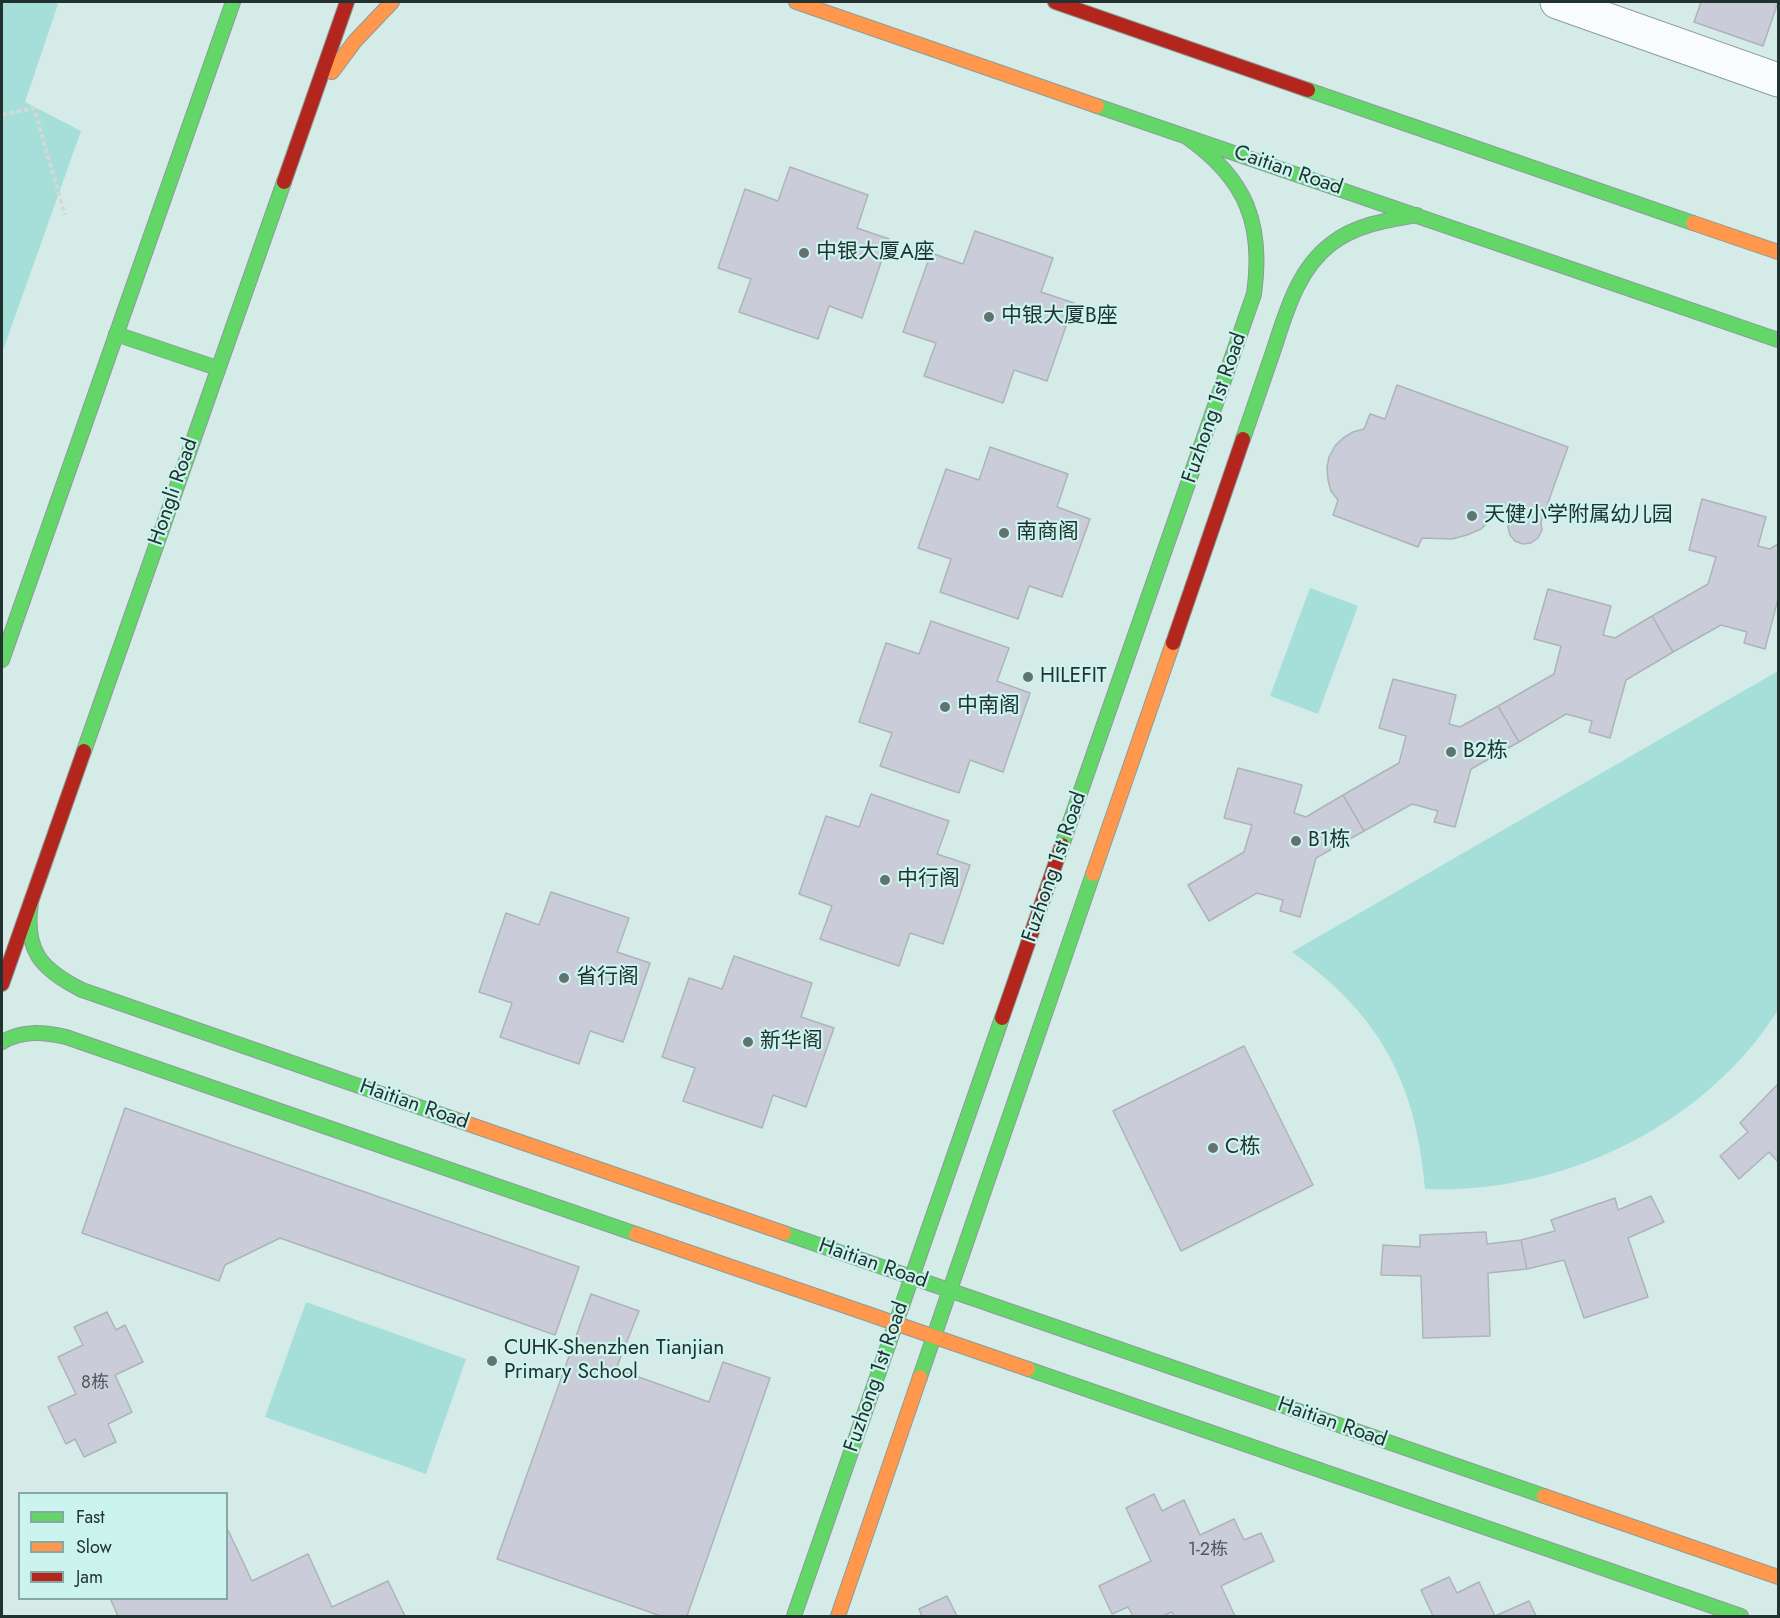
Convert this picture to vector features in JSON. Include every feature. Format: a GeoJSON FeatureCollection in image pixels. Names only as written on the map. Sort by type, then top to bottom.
{"type":"FeatureCollection","features":[{"type":"Feature","properties":{"kind":"street"},"geometry":{"type":"LineString","coordinates":[[213,58],[221,2]]}},
{"type":"Feature","properties":{"kind":"street"},"geometry":{"type":"LineString","coordinates":[[2,660],[233,2]]}},
{"type":"Feature","properties":{"kind":"street","name":"Hongli Road"},"geometry":{"type":"LineString","coordinates":[[2,984],[347,2]]}},
{"type":"Feature","properties":{"kind":"street"},"geometry":{"type":"LineString","coordinates":[[302,129],[324,84],[339,61],[371,22],[392,2]]}},
{"type":"Feature","properties":{"kind":"street","name":"Caitian Road"},"geometry":{"type":"LineString","coordinates":[[796,2],[1779,340]]}},
{"type":"Feature","properties":{"kind":"street"},"geometry":{"type":"LineString","coordinates":[[1054,2],[1779,252]]}},
{"type":"Feature","properties":{"kind":"street"},"geometry":{"type":"LineString","coordinates":[[1557,2],[1779,80]]}},
{"type":"Feature","properties":{"kind":"street","name":"Fuzhong 1st Road"},"geometry":{"type":"LineString","coordinates":[[794,1617],[912,1277],[1255,319],[1254,294],[1259,269],[1254,222],[1248,206],[1232,177],[1207,151],[1184,135]]}},
{"type":"Feature","properties":{"kind":"street","name":"Fuzhong 1st Road"},"geometry":{"type":"LineString","coordinates":[[838,1617],[1302,275],[1330,245],[1356,229],[1384,219],[1417,215]]}},
{"type":"Feature","properties":{"kind":"street"},"geometry":{"type":"LineString","coordinates":[[1255,319],[1282,328]]}},
{"type":"Feature","properties":{"kind":"street"},"geometry":{"type":"LineString","coordinates":[[116,334],[218,368]]}},
{"type":"Feature","properties":{"kind":"street","name":"Haitian Road"},"geometry":{"type":"LineString","coordinates":[[32,895],[28,923],[34,951],[51,974],[64,982],[1779,1577]]}},
{"type":"Feature","properties":{"kind":"street"},"geometry":{"type":"LineString","coordinates":[[2,1042],[18,1034],[34,1032],[66,1037],[1741,1617]]}},
{"type":"Feature","properties":{"kind":"path"},"geometry":{"type":"LineString","coordinates":[[2,115],[34,108],[66,215]]}},
{"type":"Feature","properties":{"kind":"shaded area"},"geometry":{"type":"Polygon","coordinates":[[[2,2],[54,2],[58,4],[25,102],[81,131],[2,353],[2,2]]]}},
{"type":"Feature","properties":{"kind":"shaded area"},"geometry":{"type":"Polygon","coordinates":[[[1310,588],[1358,606],[1318,714],[1270,696],[1310,588]]]}},
{"type":"Feature","properties":{"kind":"shaded area"},"geometry":{"type":"Polygon","coordinates":[[[1778,671],[1778,1010],[1747,1051],[1711,1088],[1670,1119],[1625,1145],[1577,1166],[1527,1180],[1476,1188],[1425,1189],[1413,1116],[1388,1054],[1370,1026],[1349,1001],[1323,976],[1292,952],[1778,671]]]}},
{"type":"Feature","properties":{"kind":"shaded area"},"geometry":{"type":"Polygon","coordinates":[[[306,1302],[466,1359],[426,1474],[265,1417],[306,1302]]]}},
{"type":"Feature","properties":{"kind":"building"},"geometry":{"type":"Polygon","coordinates":[[[1701,2],[1778,2],[1763,46],[1694,22],[1701,2]]]}},
{"type":"Feature","properties":{"kind":"building","name":"中银大厦A座"},"geometry":{"type":"Polygon","coordinates":[[[790,167],[868,195],[857,228],[889,239],[862,318],[829,306],[818,339],[739,312],[751,279],[718,268],[745,189],[778,201],[790,167]]]}},
{"type":"Feature","properties":{"kind":"building","name":"中银大厦B座"},"geometry":{"type":"Polygon","coordinates":[[[975,231],[1053,258],[1041,292],[1074,303],[1047,381],[1014,370],[1003,403],[924,376],[936,343],[903,332],[931,253],[963,264],[975,231]]]}},
{"type":"Feature","properties":{"kind":"building"},"geometry":{"type":"Polygon","coordinates":[[[1397,385],[1568,447],[1541,522],[1542,530],[1538,538],[1531,543],[1523,544],[1515,541],[1508,527],[1510,519],[1516,513],[1504,508],[1481,529],[1452,539],[1422,538],[1418,547],[1333,515],[1338,500],[1331,491],[1328,480],[1329,457],[1343,438],[1364,429],[1370,414],[1385,419],[1397,385]]]}},
{"type":"Feature","properties":{"kind":"building","name":"南商阁"},"geometry":{"type":"Polygon","coordinates":[[[990,447],[1068,474],[1057,507],[1090,519],[1062,597],[1029,586],[1018,619],[940,592],[951,559],[918,548],[946,469],[979,480],[990,447]]]}},
{"type":"Feature","properties":{"kind":"building"},"geometry":{"type":"Polygon","coordinates":[[[1702,499],[1766,517],[1758,546],[1770,549],[1778,544],[1778,599],[1765,649],[1744,643],[1747,632],[1721,625],[1673,652],[1652,616],[1708,584],[1716,557],[1689,550],[1702,499]]]}},
{"type":"Feature","properties":{"kind":"building"},"geometry":{"type":"Polygon","coordinates":[[[1548,589],[1611,606],[1603,635],[1615,638],[1652,616],[1673,652],[1626,680],[1610,738],[1589,732],[1592,721],[1566,714],[1519,742],[1498,706],[1554,674],[1561,646],[1534,639],[1548,589]]]}},
{"type":"Feature","properties":{"kind":"building","name":"中南阁"},"geometry":{"type":"Polygon","coordinates":[[[931,621],[1009,648],[997,681],[1030,693],[1003,772],[970,760],[959,793],[880,766],[892,733],[859,722],[886,643],[919,654],[931,621]]]}},
{"type":"Feature","properties":{"kind":"building","name":"B2栋"},"geometry":{"type":"Polygon","coordinates":[[[1393,679],[1456,695],[1449,724],[1460,727],[1498,706],[1519,742],[1471,769],[1455,827],[1434,822],[1438,811],[1412,804],[1364,831],[1343,795],[1399,763],[1406,736],[1379,728],[1393,679]]]}},
{"type":"Feature","properties":{"kind":"building","name":"B1栋"},"geometry":{"type":"Polygon","coordinates":[[[1238,768],[1302,785],[1294,813],[1306,817],[1343,795],[1364,831],[1316,858],[1300,917],[1280,911],[1283,900],[1257,893],[1209,921],[1188,885],[1244,852],[1252,825],[1224,818],[1238,768]]]}},
{"type":"Feature","properties":{"kind":"building","name":"中行阁"},"geometry":{"type":"Polygon","coordinates":[[[871,794],[949,821],[937,854],[970,865],[943,944],[910,933],[899,966],[820,939],[832,906],[799,894],[826,816],[859,827],[871,794]]]}},
{"type":"Feature","properties":{"kind":"building","name":"省行阁"},"geometry":{"type":"Polygon","coordinates":[[[551,892],[629,918],[617,952],[650,963],[623,1042],[590,1031],[579,1064],[500,1037],[512,1003],[479,992],[506,913],[539,925],[551,892]]]}},
{"type":"Feature","properties":{"kind":"building","name":"新华阁"},"geometry":{"type":"Polygon","coordinates":[[[734,956],[812,983],[801,1017],[834,1028],[806,1107],[773,1095],[762,1128],[683,1101],[695,1068],[662,1057],[689,978],[722,989],[734,956]]]}},
{"type":"Feature","properties":{"kind":"building","name":"C栋"},"geometry":{"type":"Polygon","coordinates":[[[1244,1046],[1313,1185],[1181,1251],[1113,1111],[1244,1046]]]}},
{"type":"Feature","properties":{"kind":"building"},"geometry":{"type":"Polygon","coordinates":[[[1778,1084],[1778,1162],[1769,1152],[1739,1179],[1720,1156],[1748,1132],[1740,1123],[1778,1084]]]}},
{"type":"Feature","properties":{"kind":"building"},"geometry":{"type":"Polygon","coordinates":[[[125,1108],[579,1267],[555,1335],[280,1238],[225,1265],[219,1281],[82,1233],[125,1108]]]}},
{"type":"Feature","properties":{"kind":"building"},"geometry":{"type":"Polygon","coordinates":[[[1651,1196],[1664,1222],[1628,1238],[1648,1297],[1584,1318],[1564,1260],[1527,1269],[1521,1240],[1555,1231],[1551,1220],[1615,1198],[1618,1210],[1651,1196]]]}},
{"type":"Feature","properties":{"kind":"building"},"geometry":{"type":"Polygon","coordinates":[[[1486,1232],[1487,1244],[1521,1240],[1527,1269],[1488,1273],[1490,1336],[1423,1338],[1421,1276],[1381,1275],[1383,1245],[1420,1247],[1420,1235],[1486,1232]]]}},
{"type":"Feature","properties":{"kind":"building"},"geometry":{"type":"Polygon","coordinates":[[[591,1294],[639,1311],[616,1369],[709,1402],[723,1362],[770,1378],[687,1616],[661,1616],[497,1559],[591,1294]]]}},
{"type":"Feature","properties":{"kind":"building"},"geometry":{"type":"Polygon","coordinates":[[[107,1312],[116,1330],[125,1325],[143,1362],[115,1375],[132,1412],[108,1424],[116,1442],[84,1457],[75,1439],[66,1444],[48,1407],[76,1394],[58,1357],[83,1345],[74,1327],[107,1312]]]}},
{"type":"Feature","properties":{"kind":"building"},"geometry":{"type":"Polygon","coordinates":[[[1154,1494],[1162,1511],[1184,1500],[1200,1535],[1234,1519],[1244,1540],[1261,1533],[1274,1561],[1221,1586],[1235,1616],[1174,1616],[1172,1612],[1163,1616],[1133,1616],[1128,1607],[1112,1614],[1099,1586],[1151,1561],[1126,1508],[1154,1494]]]}},
{"type":"Feature","properties":{"kind":"building"},"geometry":{"type":"Polygon","coordinates":[[[228,1530],[252,1581],[308,1554],[332,1607],[388,1581],[405,1616],[118,1616],[111,1600],[228,1600],[228,1530]]]}},
{"type":"Feature","properties":{"kind":"building"},"geometry":{"type":"Polygon","coordinates":[[[1449,1577],[1457,1593],[1479,1582],[1495,1616],[1433,1616],[1421,1590],[1449,1577]]]}},
{"type":"Feature","properties":{"kind":"building"},"geometry":{"type":"Polygon","coordinates":[[[947,1596],[957,1616],[922,1616],[919,1609],[947,1596]]]}},
{"type":"Feature","properties":{"kind":"building"},"geometry":{"type":"Polygon","coordinates":[[[1529,1601],[1536,1616],[1495,1616],[1529,1601]]]}},
{"type":"Feature","properties":{"kind":"traffic: fast"},"geometry":{"type":"LineString","coordinates":[[2,660],[233,2]]}},
{"type":"Feature","properties":{"kind":"traffic: fast"},"geometry":{"type":"LineString","coordinates":[[1308,90],[1693,223]]}},
{"type":"Feature","properties":{"kind":"traffic: fast"},"geometry":{"type":"LineString","coordinates":[[1097,106],[1778,340]]}},
{"type":"Feature","properties":{"kind":"traffic: fast"},"geometry":{"type":"LineString","coordinates":[[1062,845],[1254,294],[1256,246],[1253,225],[1246,205],[1237,187],[1224,170],[1188,138]]}},
{"type":"Feature","properties":{"kind":"traffic: fast"},"geometry":{"type":"LineString","coordinates":[[84,751],[284,182]]}},
{"type":"Feature","properties":{"kind":"traffic: fast"},"geometry":{"type":"LineString","coordinates":[[1243,439],[1288,308],[1309,266],[1331,244],[1350,232],[1383,221],[1417,215]]}},
{"type":"Feature","properties":{"kind":"traffic: fast"},"geometry":{"type":"LineString","coordinates":[[116,334],[217,368]]}},
{"type":"Feature","properties":{"kind":"traffic: fast"},"geometry":{"type":"LineString","coordinates":[[920,1377],[1093,874]]}},
{"type":"Feature","properties":{"kind":"traffic: fast"},"geometry":{"type":"LineString","coordinates":[[31,902],[30,933],[38,956],[55,974],[82,990],[454,1119]]}},
{"type":"Feature","properties":{"kind":"traffic: fast"},"geometry":{"type":"LineString","coordinates":[[794,1616],[1002,1018]]}},
{"type":"Feature","properties":{"kind":"traffic: fast"},"geometry":{"type":"LineString","coordinates":[[2,1042],[18,1035],[33,1033],[66,1037],[636,1234]]}},
{"type":"Feature","properties":{"kind":"traffic: fast"},"geometry":{"type":"LineString","coordinates":[[784,1233],[1544,1496]]}},
{"type":"Feature","properties":{"kind":"traffic: fast"},"geometry":{"type":"LineString","coordinates":[[1028,1369],[1741,1616]]}},
{"type":"Feature","properties":{"kind":"traffic: slow"},"geometry":{"type":"LineString","coordinates":[[332,72],[355,41],[392,2]]}},
{"type":"Feature","properties":{"kind":"traffic: slow"},"geometry":{"type":"LineString","coordinates":[[796,2],[1097,106]]}},
{"type":"Feature","properties":{"kind":"traffic: slow"},"geometry":{"type":"LineString","coordinates":[[1693,223],[1778,252]]}},
{"type":"Feature","properties":{"kind":"traffic: slow"},"geometry":{"type":"LineString","coordinates":[[1093,874],[1173,643]]}},
{"type":"Feature","properties":{"kind":"traffic: slow"},"geometry":{"type":"LineString","coordinates":[[454,1119],[784,1233]]}},
{"type":"Feature","properties":{"kind":"traffic: slow"},"geometry":{"type":"LineString","coordinates":[[636,1234],[1028,1369]]}},
{"type":"Feature","properties":{"kind":"traffic: slow"},"geometry":{"type":"LineString","coordinates":[[838,1616],[920,1377]]}},
{"type":"Feature","properties":{"kind":"traffic: slow"},"geometry":{"type":"LineString","coordinates":[[1544,1496],[1778,1577]]}},
{"type":"Feature","properties":{"kind":"traffic: jam"},"geometry":{"type":"LineString","coordinates":[[284,182],[347,2]]}},
{"type":"Feature","properties":{"kind":"traffic: jam"},"geometry":{"type":"LineString","coordinates":[[1055,2],[1308,90]]}},
{"type":"Feature","properties":{"kind":"traffic: jam"},"geometry":{"type":"LineString","coordinates":[[1173,643],[1243,439]]}},
{"type":"Feature","properties":{"kind":"traffic: jam"},"geometry":{"type":"LineString","coordinates":[[2,984],[84,751]]}},
{"type":"Feature","properties":{"kind":"traffic: jam"},"geometry":{"type":"LineString","coordinates":[[1002,1018],[1062,845]]}},
{"type":"Feature","properties":{"kind":"place","name":"中银大厦A座"},"geometry":{"type":"Point","coordinates":[804,253]}},
{"type":"Feature","properties":{"kind":"place","name":"中银大厦B座"},"geometry":{"type":"Point","coordinates":[989,317]}},
{"type":"Feature","properties":{"kind":"place","name":"天健小学附属幼儿园"},"geometry":{"type":"Point","coordinates":[1472,516]}},
{"type":"Feature","properties":{"kind":"place","name":"南商阁"},"geometry":{"type":"Point","coordinates":[1004,533]}},
{"type":"Feature","properties":{"kind":"place","name":"HILEFIT"},"geometry":{"type":"Point","coordinates":[1028,677]}},
{"type":"Feature","properties":{"kind":"place","name":"中南阁"},"geometry":{"type":"Point","coordinates":[945,707]}},
{"type":"Feature","properties":{"kind":"place","name":"B2栋"},"geometry":{"type":"Point","coordinates":[1451,752]}},
{"type":"Feature","properties":{"kind":"place","name":"B1栋"},"geometry":{"type":"Point","coordinates":[1296,841]}},
{"type":"Feature","properties":{"kind":"place","name":"中行阁"},"geometry":{"type":"Point","coordinates":[885,880]}},
{"type":"Feature","properties":{"kind":"place","name":"省行阁"},"geometry":{"type":"Point","coordinates":[564,978]}},
{"type":"Feature","properties":{"kind":"place","name":"新华阁"},"geometry":{"type":"Point","coordinates":[748,1042]}},
{"type":"Feature","properties":{"kind":"place","name":"C栋"},"geometry":{"type":"Point","coordinates":[1213,1148]}},
{"type":"Feature","properties":{"kind":"place","name":"CUHK-Shenzhen Tianjian Primary School"},"geometry":{"type":"Point","coordinates":[492,1361]}}]}
